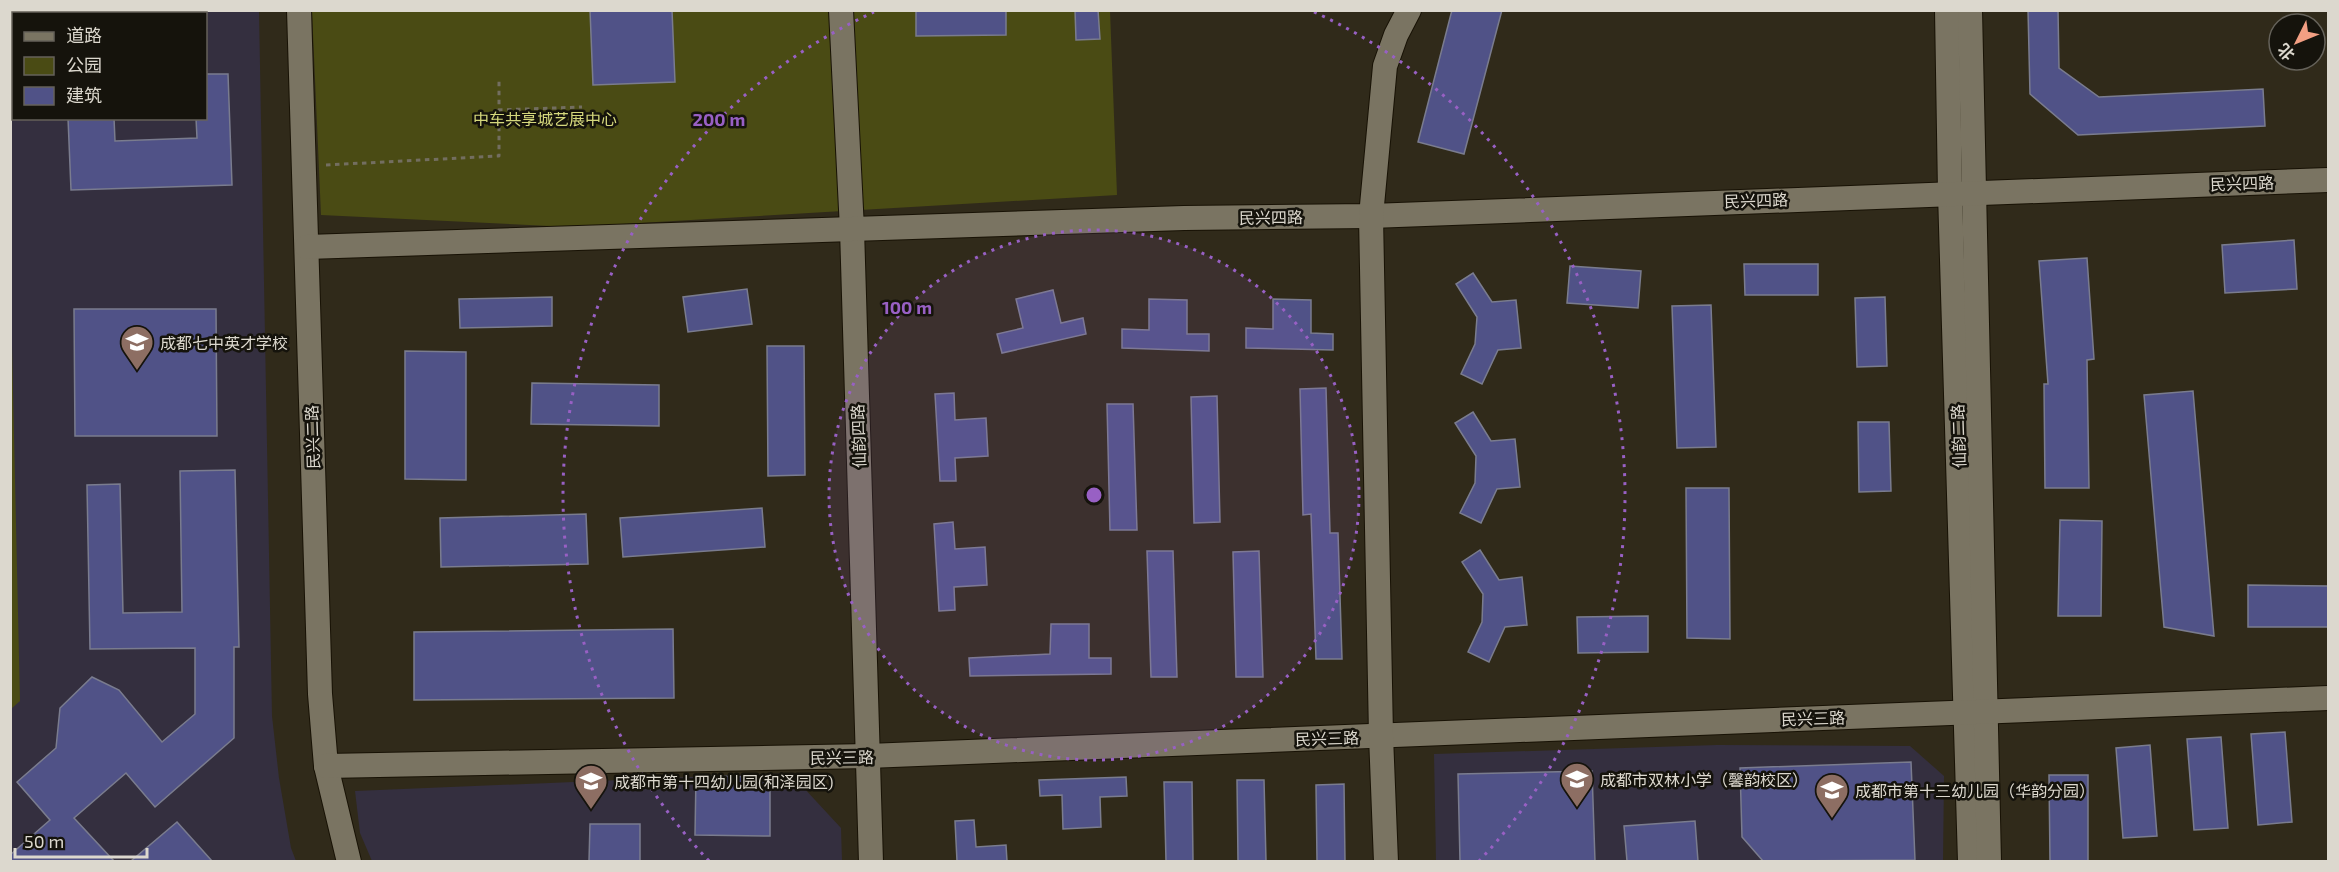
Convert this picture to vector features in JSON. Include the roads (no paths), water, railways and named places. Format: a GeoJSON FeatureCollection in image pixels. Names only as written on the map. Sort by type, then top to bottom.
{"type":"FeatureCollection","features":[{"type":"Feature","properties":{"kind":"street","name":"民兴二路"},"geometry":{"type":"LineString","coordinates":[[299,10],[319,682],[326,766],[349,861]]}},
{"type":"Feature","properties":{"kind":"street","name":"仙韵四路"},"geometry":{"type":"LineString","coordinates":[[841,10],[852,229],[871,861]]}},
{"type":"Feature","properties":{"kind":"street"},"geometry":{"type":"LineString","coordinates":[[1386,861],[1381,736],[1371,216],[1385,66],[1396,35],[1409,10]]}},
{"type":"Feature","properties":{"kind":"street","name":"仙韵二路"},"geometry":{"type":"LineString","coordinates":[[1947,10],[1962,192],[1975,712],[1970,861]]}},
{"type":"Feature","properties":{"kind":"street","name":"仙韵二路"},"geometry":{"type":"LineString","coordinates":[[1962,192],[1970,10]]}},
{"type":"Feature","properties":{"kind":"street","name":"民兴四路"},"geometry":{"type":"LineString","coordinates":[[307,248],[1184,218],[1371,216],[2328,180]]}},
{"type":"Feature","properties":{"kind":"street","name":"民兴三路"},"geometry":{"type":"LineString","coordinates":[[326,766],[868,756],[2328,698]]}},
{"type":"Feature","properties":{"kind":"street","name":"仙韵二路"},"geometry":{"type":"LineString","coordinates":[[1975,712],[1989,861]]}},
{"type":"Feature","properties":{"kind":"place","name":"成都七中英才学校"},"geometry":{"type":"Point","coordinates":[137,371]}},
{"type":"Feature","properties":{"kind":"place","name":"成都市双林小学（馨韵校区）"},"geometry":{"type":"Point","coordinates":[1577,808]}},
{"type":"Feature","properties":{"kind":"place","name":"成都市第十四幼儿园(和泽园区)"},"geometry":{"type":"Point","coordinates":[591,810]}},
{"type":"Feature","properties":{"kind":"place","name":"成都市第十三幼儿园（华韵分园）"},"geometry":{"type":"Point","coordinates":[1832,819]}},
{"type":"Feature","properties":{"kind":"park label","name":"中车共享城艺展中心"},"geometry":{"type":"Point","coordinates":[545,118]}}]}
